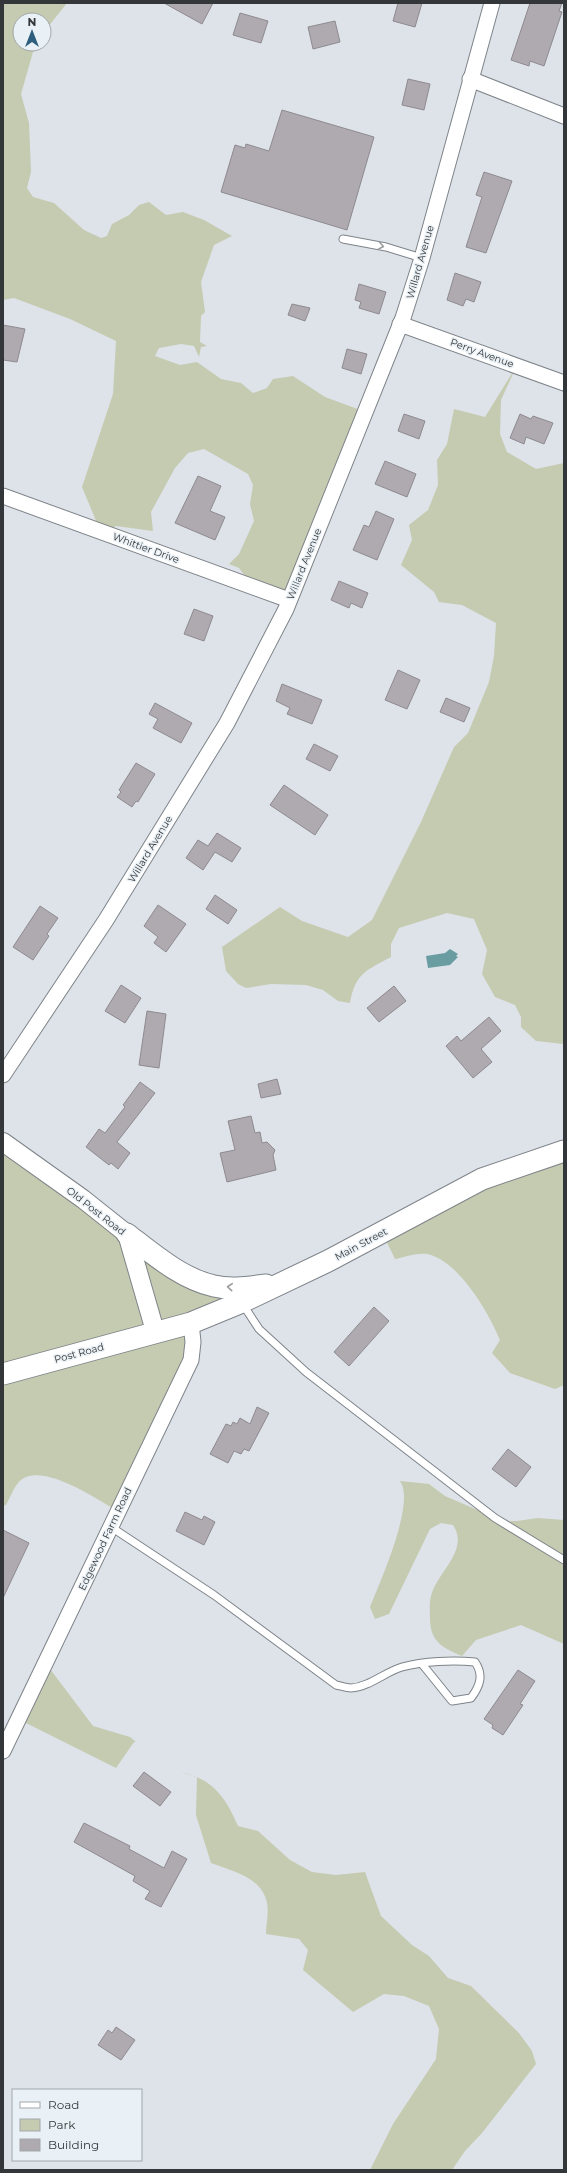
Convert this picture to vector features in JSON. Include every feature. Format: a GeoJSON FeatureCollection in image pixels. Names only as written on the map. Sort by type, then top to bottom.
{"type":"FeatureCollection","features":[{"type":"Feature","properties":{"kind":"main road","name":"Main Street"},"geometry":{"type":"LineString","coordinates":[[155,1331],[191,1323],[242,1302],[328,1261],[482,1179],[564,1151]]}},
{"type":"Feature","properties":{"kind":"main road"},"geometry":{"type":"LineString","coordinates":[[128,1234],[188,1276],[214,1286],[238,1288],[282,1283]]}},
{"type":"Feature","properties":{"kind":"main road","name":"Post Road"},"geometry":{"type":"LineString","coordinates":[[3,1374],[155,1331]]}},
{"type":"Feature","properties":{"kind":"street","name":"Willard Avenue"},"geometry":{"type":"LineString","coordinates":[[3,1075],[106,920],[227,723],[290,600],[400,324],[422,258],[492,3]]}},
{"type":"Feature","properties":{"kind":"street"},"geometry":{"type":"LineString","coordinates":[[470,79],[564,116]]}},
{"type":"Feature","properties":{"kind":"street","name":"Perry Avenue"},"geometry":{"type":"LineString","coordinates":[[400,324],[564,383]]}},
{"type":"Feature","properties":{"kind":"street","name":"Whittier Drive"},"geometry":{"type":"LineString","coordinates":[[3,496],[290,600]]}},
{"type":"Feature","properties":{"kind":"street","name":"Old Post Road"},"geometry":{"type":"LineString","coordinates":[[3,1142],[83,1199],[128,1234],[155,1331]]}},
{"type":"Feature","properties":{"kind":"street","name":"Edgewood Farm Road"},"geometry":{"type":"LineString","coordinates":[[3,1751],[191,1360],[193,1342],[191,1323]]}},
{"type":"Feature","properties":{"kind":"lane"},"geometry":{"type":"LineString","coordinates":[[343,239],[386,247],[422,258]]}},
{"type":"Feature","properties":{"kind":"lane"},"geometry":{"type":"LineString","coordinates":[[242,1302],[259,1329],[312,1377],[495,1518],[564,1560]]}},
{"type":"Feature","properties":{"kind":"lane"},"geometry":{"type":"LineString","coordinates":[[111,1527],[214,1595],[336,1685],[351,1688],[364,1684],[387,1672],[403,1666],[453,1660],[476,1662],[480,1670],[480,1681],[471,1698],[452,1701],[422,1664]]}},
{"type":"Feature","properties":{"kind":"green space"},"geometry":{"type":"Polygon","coordinates":[[[3,3],[67,3],[52,22],[52,12],[12,12],[12,52],[33,52],[21,94],[29,123],[31,172],[27,188],[33,197],[54,203],[84,230],[101,238],[107,236],[112,224],[129,215],[139,205],[149,202],[166,215],[183,212],[204,220],[232,236],[214,245],[201,282],[205,312],[201,316],[200,342],[207,346],[201,347],[199,357],[194,346],[181,344],[159,348],[155,356],[180,365],[197,362],[221,379],[241,383],[253,393],[267,388],[273,379],[293,376],[325,397],[363,411],[290,596],[248,580],[239,568],[229,564],[239,554],[254,521],[250,504],[253,485],[248,474],[204,449],[188,453],[175,468],[151,512],[153,531],[116,526],[102,535],[82,487],[113,394],[116,341],[70,319],[14,298],[3,300],[3,3]]]}},
{"type":"Feature","properties":{"kind":"green space"},"geometry":{"type":"Polygon","coordinates":[[[517,365],[501,400],[500,434],[507,452],[536,469],[564,463],[564,1044],[536,1041],[521,1027],[521,1017],[515,1005],[495,997],[482,974],[487,950],[474,919],[447,913],[399,928],[391,944],[391,957],[375,965],[363,974],[355,985],[350,1003],[338,1001],[323,990],[306,985],[271,984],[246,988],[238,984],[226,971],[222,947],[280,907],[302,921],[348,937],[372,920],[421,822],[454,747],[468,733],[489,682],[494,656],[496,623],[462,605],[439,602],[434,592],[401,565],[412,540],[409,525],[428,510],[438,485],[437,460],[447,444],[454,409],[485,417],[517,365]]]}},
{"type":"Feature","properties":{"kind":"green space"},"geometry":{"type":"Polygon","coordinates":[[[3,1140],[187,1273],[269,1283],[191,1319],[194,1338],[116,1510],[66,1483],[39,1475],[27,1477],[18,1483],[6,1505],[3,1506],[3,1140]]]}},
{"type":"Feature","properties":{"kind":"green space"},"geometry":{"type":"Polygon","coordinates":[[[564,1149],[564,1385],[555,1389],[510,1373],[492,1353],[500,1340],[495,1329],[472,1291],[452,1268],[442,1260],[427,1254],[418,1254],[395,1259],[380,1228],[564,1149]]]}},
{"type":"Feature","properties":{"kind":"green space"},"geometry":{"type":"Polygon","coordinates":[[[400,1481],[429,1484],[445,1496],[503,1521],[538,1518],[564,1520],[564,1644],[521,1625],[476,1640],[462,1656],[439,1643],[432,1633],[430,1599],[434,1587],[451,1561],[458,1543],[457,1534],[453,1525],[441,1523],[430,1529],[389,1614],[375,1619],[370,1607],[388,1562],[400,1524],[404,1491],[400,1481]]]}},
{"type":"Feature","properties":{"kind":"green space"},"geometry":{"type":"Polygon","coordinates":[[[47,1665],[93,1726],[130,1737],[136,1742],[134,1742],[116,1768],[20,1720],[47,1665]]]}},
{"type":"Feature","properties":{"kind":"green space"},"geometry":{"type":"Polygon","coordinates":[[[197,1777],[210,1785],[223,1798],[238,1826],[258,1831],[290,1860],[312,1872],[336,1875],[365,1872],[381,1916],[412,1945],[429,1956],[448,1978],[471,1986],[519,2033],[532,2051],[536,2064],[482,2133],[465,2151],[452,2170],[370,2170],[393,2124],[436,2059],[439,2029],[429,2006],[404,1996],[384,1994],[353,2012],[303,1970],[308,1950],[299,1939],[266,1934],[268,1907],[264,1894],[259,1887],[253,1881],[237,1872],[211,1863],[196,1815],[197,1777]]]}},
{"type":"Feature","properties":{"kind":"water"},"geometry":{"type":"Polygon","coordinates":[[[450,949],[458,954],[456,956],[458,957],[450,965],[428,968],[426,956],[445,953],[450,949]]]}},
{"type":"Feature","properties":{"kind":"building"},"geometry":{"type":"Polygon","coordinates":[[[164,3],[213,3],[202,24],[164,3]]]}},
{"type":"Feature","properties":{"kind":"building"},"geometry":{"type":"Polygon","coordinates":[[[398,3],[422,3],[415,27],[393,21],[398,3]]]}},
{"type":"Feature","properties":{"kind":"building"},"geometry":{"type":"Polygon","coordinates":[[[530,3],[562,3],[559,11],[562,12],[544,66],[530,61],[529,66],[511,60],[530,3]]]}},
{"type":"Feature","properties":{"kind":"building"},"geometry":{"type":"Polygon","coordinates":[[[240,13],[268,21],[261,43],[233,35],[240,13]]]}},
{"type":"Feature","properties":{"kind":"building"},"geometry":{"type":"Polygon","coordinates":[[[335,21],[340,42],[313,49],[308,27],[335,21]]]}},
{"type":"Feature","properties":{"kind":"building"},"geometry":{"type":"Polygon","coordinates":[[[408,79],[430,84],[424,110],[402,105],[408,79]]]}},
{"type":"Feature","properties":{"kind":"building"},"geometry":{"type":"Polygon","coordinates":[[[282,110],[374,137],[347,230],[221,192],[235,145],[245,148],[246,144],[269,151],[282,110]]]}},
{"type":"Feature","properties":{"kind":"building"},"geometry":{"type":"Polygon","coordinates":[[[484,172],[512,181],[486,253],[466,247],[482,197],[476,195],[484,172]]]}},
{"type":"Feature","properties":{"kind":"building"},"geometry":{"type":"Polygon","coordinates":[[[455,273],[481,282],[474,302],[466,299],[463,306],[447,300],[455,273]]]}},
{"type":"Feature","properties":{"kind":"building"},"geometry":{"type":"Polygon","coordinates":[[[359,284],[386,292],[379,314],[359,308],[361,302],[355,300],[359,284]]]}},
{"type":"Feature","properties":{"kind":"building"},"geometry":{"type":"Polygon","coordinates":[[[292,304],[310,308],[305,321],[288,315],[292,304]]]}},
{"type":"Feature","properties":{"kind":"building"},"geometry":{"type":"Polygon","coordinates":[[[3,325],[25,329],[17,362],[3,360],[3,325]]]}},
{"type":"Feature","properties":{"kind":"building"},"geometry":{"type":"Polygon","coordinates":[[[347,349],[367,354],[361,374],[342,368],[347,349]]]}},
{"type":"Feature","properties":{"kind":"building"},"geometry":{"type":"Polygon","coordinates":[[[404,414],[425,421],[419,439],[398,431],[404,414]]]}},
{"type":"Feature","properties":{"kind":"building"},"geometry":{"type":"Polygon","coordinates":[[[520,414],[531,419],[533,416],[553,423],[544,444],[526,437],[524,444],[510,438],[520,414]]]}},
{"type":"Feature","properties":{"kind":"building"},"geometry":{"type":"Polygon","coordinates":[[[385,461],[416,474],[407,497],[375,484],[385,461]]]}},
{"type":"Feature","properties":{"kind":"building"},"geometry":{"type":"Polygon","coordinates":[[[198,476],[221,486],[210,511],[225,517],[215,540],[175,523],[198,476]]]}},
{"type":"Feature","properties":{"kind":"building"},"geometry":{"type":"Polygon","coordinates":[[[376,511],[394,519],[377,560],[353,550],[364,525],[369,527],[376,511]]]}},
{"type":"Feature","properties":{"kind":"building"},"geometry":{"type":"Polygon","coordinates":[[[339,581],[368,593],[362,608],[351,603],[349,608],[331,600],[339,581]]]}},
{"type":"Feature","properties":{"kind":"building"},"geometry":{"type":"Polygon","coordinates":[[[194,609],[213,616],[204,641],[184,634],[194,609]]]}},
{"type":"Feature","properties":{"kind":"building"},"geometry":{"type":"Polygon","coordinates":[[[398,670],[420,680],[407,709],[385,700],[398,670]]]}},
{"type":"Feature","properties":{"kind":"building"},"geometry":{"type":"Polygon","coordinates":[[[282,684],[322,700],[312,724],[287,714],[290,708],[276,701],[282,684]]]}},
{"type":"Feature","properties":{"kind":"building"},"geometry":{"type":"Polygon","coordinates":[[[446,698],[470,708],[464,722],[440,712],[446,698]]]}},
{"type":"Feature","properties":{"kind":"building"},"geometry":{"type":"Polygon","coordinates":[[[155,703],[192,723],[181,743],[153,728],[158,719],[149,714],[155,703]]]}},
{"type":"Feature","properties":{"kind":"building"},"geometry":{"type":"Polygon","coordinates":[[[314,744],[338,756],[330,771],[306,759],[314,744]]]}},
{"type":"Feature","properties":{"kind":"building"},"geometry":{"type":"Polygon","coordinates":[[[136,763],[155,774],[138,802],[136,801],[132,807],[117,797],[121,792],[119,790],[136,763]]]}},
{"type":"Feature","properties":{"kind":"building"},"geometry":{"type":"Polygon","coordinates":[[[284,785],[328,815],[315,835],[270,805],[284,785]]]}},
{"type":"Feature","properties":{"kind":"building"},"geometry":{"type":"Polygon","coordinates":[[[217,833],[241,848],[232,862],[215,852],[203,870],[186,858],[198,840],[208,846],[217,833]]]}},
{"type":"Feature","properties":{"kind":"building"},"geometry":{"type":"Polygon","coordinates":[[[215,895],[237,910],[228,924],[206,909],[215,895]]]}},
{"type":"Feature","properties":{"kind":"building"},"geometry":{"type":"Polygon","coordinates":[[[158,905],[186,924],[166,952],[154,943],[158,937],[144,926],[158,905]]]}},
{"type":"Feature","properties":{"kind":"building"},"geometry":{"type":"Polygon","coordinates":[[[40,906],[58,918],[47,934],[49,936],[33,960],[13,947],[40,906]]]}},
{"type":"Feature","properties":{"kind":"building"},"geometry":{"type":"Polygon","coordinates":[[[121,985],[141,998],[125,1023],[105,1011],[121,985]]]}},
{"type":"Feature","properties":{"kind":"building"},"geometry":{"type":"Polygon","coordinates":[[[394,986],[406,1001],[379,1022],[367,1008],[394,986]]]}},
{"type":"Feature","properties":{"kind":"building"},"geometry":{"type":"Polygon","coordinates":[[[147,1011],[166,1014],[159,1068],[139,1065],[147,1011]]]}},
{"type":"Feature","properties":{"kind":"building"},"geometry":{"type":"Polygon","coordinates":[[[489,1017],[501,1031],[481,1049],[492,1062],[473,1078],[446,1046],[457,1036],[461,1041],[489,1017]]]}},
{"type":"Feature","properties":{"kind":"building"},"geometry":{"type":"Polygon","coordinates":[[[277,1079],[281,1094],[261,1098],[258,1084],[277,1079]]]}},
{"type":"Feature","properties":{"kind":"building"},"geometry":{"type":"Polygon","coordinates":[[[140,1082],[155,1093],[117,1142],[130,1153],[118,1169],[111,1163],[109,1165],[86,1147],[99,1129],[105,1133],[125,1107],[123,1105],[140,1082]]]}},
{"type":"Feature","properties":{"kind":"building"},"geometry":{"type":"Polygon","coordinates":[[[251,1116],[255,1133],[260,1132],[262,1143],[267,1142],[275,1150],[273,1155],[276,1170],[227,1182],[220,1153],[235,1150],[228,1121],[251,1116]]]}},
{"type":"Feature","properties":{"kind":"building"},"geometry":{"type":"Polygon","coordinates":[[[374,1307],[389,1321],[349,1366],[334,1352],[374,1307]]]}},
{"type":"Feature","properties":{"kind":"building"},"geometry":{"type":"Polygon","coordinates":[[[257,1407],[269,1413],[249,1451],[244,1449],[241,1454],[234,1451],[228,1463],[210,1454],[226,1424],[231,1426],[233,1422],[237,1424],[240,1418],[250,1424],[257,1407]]]}},
{"type":"Feature","properties":{"kind":"building"},"geometry":{"type":"Polygon","coordinates":[[[508,1449],[531,1467],[516,1487],[492,1469],[508,1449]]]}},
{"type":"Feature","properties":{"kind":"building"},"geometry":{"type":"Polygon","coordinates":[[[185,1512],[202,1520],[204,1516],[215,1522],[204,1545],[176,1531],[185,1512]]]}},
{"type":"Feature","properties":{"kind":"building"},"geometry":{"type":"Polygon","coordinates":[[[3,1530],[29,1543],[3,1598],[3,1530]]]}},
{"type":"Feature","properties":{"kind":"building"},"geometry":{"type":"Polygon","coordinates":[[[518,1670],[535,1681],[520,1704],[523,1705],[503,1735],[492,1728],[493,1725],[484,1719],[518,1670]]]}},
{"type":"Feature","properties":{"kind":"building"},"geometry":{"type":"Polygon","coordinates":[[[144,1772],[171,1792],[160,1806],[133,1786],[144,1772]]]}},
{"type":"Feature","properties":{"kind":"building"},"geometry":{"type":"Polygon","coordinates":[[[84,1823],[130,1846],[129,1849],[164,1868],[172,1851],[187,1859],[161,1907],[145,1899],[150,1891],[133,1881],[135,1876],[74,1842],[84,1823]]]}},
{"type":"Feature","properties":{"kind":"building"},"geometry":{"type":"Polygon","coordinates":[[[116,2027],[135,2040],[121,2060],[98,2045],[108,2030],[112,2033],[116,2027]]]}}]}
